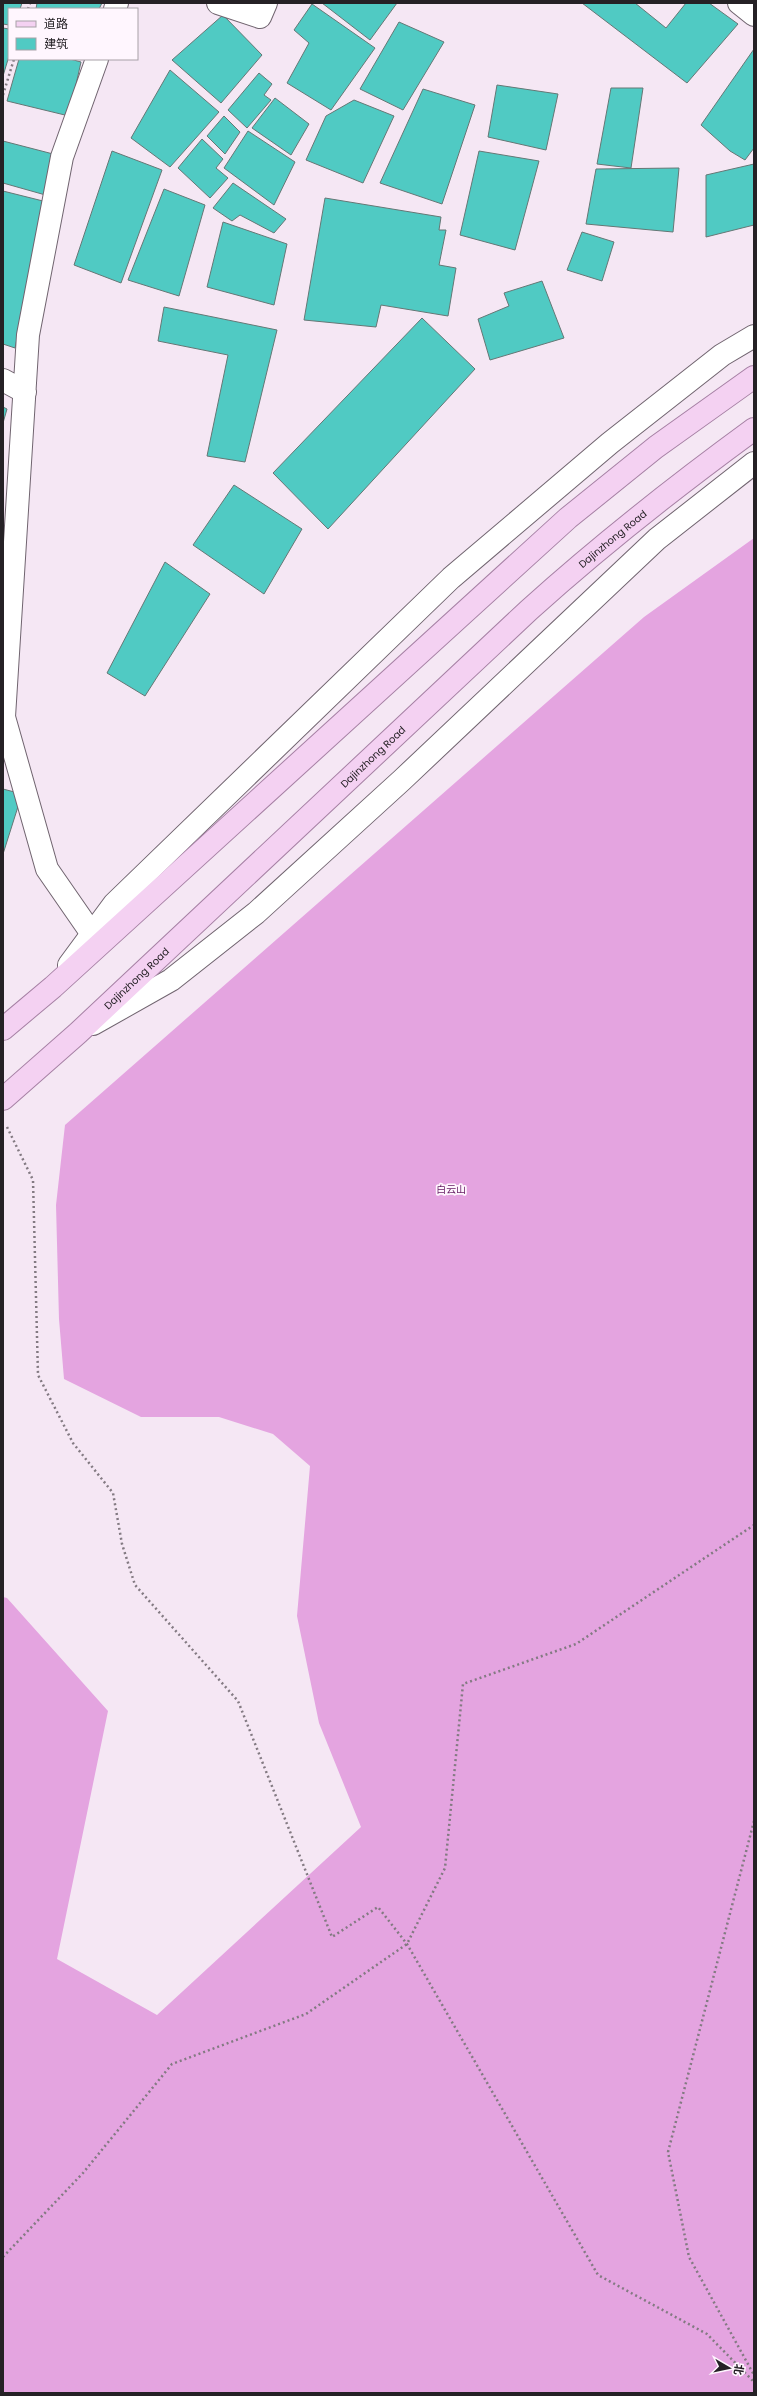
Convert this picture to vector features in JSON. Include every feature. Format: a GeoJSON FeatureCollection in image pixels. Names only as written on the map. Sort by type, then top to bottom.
{"type":"FeatureCollection","features":[{"type":"Feature","properties":{"kind":"main road"},"geometry":{"type":"LineString","coordinates":[[3,1028],[53,987],[568,518],[656,448],[754,377]]}},
{"type":"Feature","properties":{"kind":"main road","name":"Dajinzhong Road"},"geometry":{"type":"LineString","coordinates":[[3,1099],[78,1033],[540,600],[602,546],[682,482],[754,429]]}},
{"type":"Feature","properties":{"kind":"street"},"geometry":{"type":"LineString","coordinates":[[218,3],[260,17],[266,3]]}},
{"type":"Feature","properties":{"kind":"street"},"geometry":{"type":"LineString","coordinates":[[739,3],[754,15]]}},
{"type":"Feature","properties":{"kind":"street"},"geometry":{"type":"LineString","coordinates":[[92,934],[47,869],[3,717],[28,335],[62,157],[97,60]]}},
{"type":"Feature","properties":{"kind":"street"},"geometry":{"type":"LineString","coordinates":[[53,987],[114,904],[451,578],[610,443],[722,355],[754,336]]}},
{"type":"Feature","properties":{"kind":"street"},"geometry":{"type":"LineString","coordinates":[[3,380],[25,392]]}},
{"type":"Feature","properties":{"kind":"street"},"geometry":{"type":"LineString","coordinates":[[78,1033],[171,980],[256,913],[402,780],[656,539],[754,463]]}},
{"type":"Feature","properties":{"kind":"path"},"geometry":{"type":"LineString","coordinates":[[3,95],[14,60]]}},
{"type":"Feature","properties":{"kind":"path"},"geometry":{"type":"LineString","coordinates":[[3,1120],[33,1180],[38,1375],[73,1444],[113,1493],[122,1544],[135,1585],[238,1701],[332,1937],[378,1907],[407,1944],[598,2275],[708,2334],[754,2382]]}},
{"type":"Feature","properties":{"kind":"path"},"geometry":{"type":"LineString","coordinates":[[3,2257],[83,2173],[172,2064],[306,2014],[407,1944],[445,1868],[463,1684],[576,1644],[754,1525]]}},
{"type":"Feature","properties":{"kind":"path"},"geometry":{"type":"LineString","coordinates":[[754,1821],[668,2152],[689,2257],[754,2375]]}},
{"type":"Feature","properties":{"kind":"green space","name":"白云山"},"geometry":{"type":"Polygon","coordinates":[[[754,538],[754,2393],[3,2393],[3,1597],[7,1598],[108,1711],[57,1959],[157,2015],[361,1827],[319,1723],[297,1616],[310,1466],[273,1434],[219,1417],[141,1417],[64,1379],[59,1319],[56,1205],[65,1125],[644,617],[754,538]]]}},
{"type":"Feature","properties":{"kind":"building"},"geometry":{"type":"Polygon","coordinates":[[[3,3],[22,3],[20,8],[8,8],[8,25],[3,24],[3,3]]]}},
{"type":"Feature","properties":{"kind":"building"},"geometry":{"type":"Polygon","coordinates":[[[37,3],[102,3],[100,8],[36,8],[37,3]]]}},
{"type":"Feature","properties":{"kind":"building"},"geometry":{"type":"Polygon","coordinates":[[[322,3],[397,3],[370,40],[322,3]]]}},
{"type":"Feature","properties":{"kind":"building"},"geometry":{"type":"Polygon","coordinates":[[[582,3],[635,3],[666,28],[686,3],[709,3],[738,24],[687,83],[582,3]]]}},
{"type":"Feature","properties":{"kind":"building"},"geometry":{"type":"Polygon","coordinates":[[[312,4],[375,48],[331,110],[287,83],[309,43],[294,30],[312,4]]]}},
{"type":"Feature","properties":{"kind":"building"},"geometry":{"type":"Polygon","coordinates":[[[223,15],[262,55],[221,103],[172,60],[223,15]]]}},
{"type":"Feature","properties":{"kind":"building"},"geometry":{"type":"Polygon","coordinates":[[[399,22],[444,42],[403,110],[360,89],[399,22]]]}},
{"type":"Feature","properties":{"kind":"building"},"geometry":{"type":"Polygon","coordinates":[[[3,28],[8,29],[8,59],[3,76],[3,28]]]}},
{"type":"Feature","properties":{"kind":"building"},"geometry":{"type":"Polygon","coordinates":[[[754,49],[754,148],[745,160],[730,151],[701,125],[754,49]]]}},
{"type":"Feature","properties":{"kind":"building"},"geometry":{"type":"Polygon","coordinates":[[[19,60],[74,60],[81,62],[69,116],[7,101],[19,60]]]}},
{"type":"Feature","properties":{"kind":"building"},"geometry":{"type":"Polygon","coordinates":[[[170,70],[219,112],[170,167],[131,138],[170,70]]]}},
{"type":"Feature","properties":{"kind":"building"},"geometry":{"type":"Polygon","coordinates":[[[259,73],[272,84],[264,95],[271,100],[247,128],[228,110],[259,73]]]}},
{"type":"Feature","properties":{"kind":"building"},"geometry":{"type":"Polygon","coordinates":[[[497,85],[558,94],[546,150],[488,137],[497,85]]]}},
{"type":"Feature","properties":{"kind":"building"},"geometry":{"type":"Polygon","coordinates":[[[611,88],[643,88],[631,168],[597,164],[611,88]]]}},
{"type":"Feature","properties":{"kind":"building"},"geometry":{"type":"Polygon","coordinates":[[[423,89],[475,105],[442,204],[380,183],[423,89]]]}},
{"type":"Feature","properties":{"kind":"building"},"geometry":{"type":"Polygon","coordinates":[[[275,98],[309,124],[291,155],[252,128],[275,98]]]}},
{"type":"Feature","properties":{"kind":"building"},"geometry":{"type":"Polygon","coordinates":[[[354,100],[394,116],[363,183],[306,160],[326,116],[354,100]]]}},
{"type":"Feature","properties":{"kind":"building"},"geometry":{"type":"Polygon","coordinates":[[[224,116],[240,132],[225,154],[207,136],[224,116]]]}},
{"type":"Feature","properties":{"kind":"building"},"geometry":{"type":"Polygon","coordinates":[[[248,131],[295,162],[274,205],[224,168],[248,131]]]}},
{"type":"Feature","properties":{"kind":"building"},"geometry":{"type":"Polygon","coordinates":[[[202,139],[223,159],[216,168],[228,178],[210,198],[178,168],[202,139]]]}},
{"type":"Feature","properties":{"kind":"building"},"geometry":{"type":"Polygon","coordinates":[[[3,141],[57,155],[49,196],[3,183],[3,141]]]}},
{"type":"Feature","properties":{"kind":"building"},"geometry":{"type":"Polygon","coordinates":[[[112,151],[162,170],[121,283],[74,265],[112,151]]]}},
{"type":"Feature","properties":{"kind":"building"},"geometry":{"type":"Polygon","coordinates":[[[479,151],[539,161],[515,250],[460,235],[479,151]]]}},
{"type":"Feature","properties":{"kind":"building"},"geometry":{"type":"Polygon","coordinates":[[[754,164],[754,225],[706,237],[706,175],[754,164]]]}},
{"type":"Feature","properties":{"kind":"building"},"geometry":{"type":"Polygon","coordinates":[[[679,168],[673,232],[586,224],[596,169],[679,168]]]}},
{"type":"Feature","properties":{"kind":"building"},"geometry":{"type":"Polygon","coordinates":[[[233,183],[286,219],[274,233],[240,215],[232,221],[213,208],[233,183]]]}},
{"type":"Feature","properties":{"kind":"building"},"geometry":{"type":"Polygon","coordinates":[[[164,189],[205,205],[179,296],[128,280],[164,189]]]}},
{"type":"Feature","properties":{"kind":"building"},"geometry":{"type":"Polygon","coordinates":[[[3,191],[47,202],[15,348],[3,344],[3,191]]]}},
{"type":"Feature","properties":{"kind":"building"},"geometry":{"type":"Polygon","coordinates":[[[325,198],[441,217],[439,230],[446,230],[439,265],[456,268],[448,316],[381,305],[376,327],[304,320],[325,198]]]}},
{"type":"Feature","properties":{"kind":"building"},"geometry":{"type":"Polygon","coordinates":[[[223,222],[287,244],[274,305],[207,287],[223,222]]]}},
{"type":"Feature","properties":{"kind":"building"},"geometry":{"type":"Polygon","coordinates":[[[582,232],[614,242],[602,281],[567,270],[582,232]]]}},
{"type":"Feature","properties":{"kind":"building"},"geometry":{"type":"Polygon","coordinates":[[[542,281],[564,338],[490,360],[478,319],[509,306],[504,293],[542,281]]]}},
{"type":"Feature","properties":{"kind":"building"},"geometry":{"type":"Polygon","coordinates":[[[164,307],[277,330],[245,462],[207,456],[228,355],[158,341],[164,307]]]}},
{"type":"Feature","properties":{"kind":"building"},"geometry":{"type":"Polygon","coordinates":[[[422,318],[475,369],[328,529],[273,473],[422,318]]]}},
{"type":"Feature","properties":{"kind":"building"},"geometry":{"type":"Polygon","coordinates":[[[3,407],[7,409],[3,423],[3,407]]]}},
{"type":"Feature","properties":{"kind":"building"},"geometry":{"type":"Polygon","coordinates":[[[234,485],[302,529],[264,594],[193,545],[234,485]]]}},
{"type":"Feature","properties":{"kind":"building"},"geometry":{"type":"Polygon","coordinates":[[[165,562],[210,594],[145,696],[107,673],[165,562]]]}},
{"type":"Feature","properties":{"kind":"building"},"geometry":{"type":"Polygon","coordinates":[[[3,789],[22,794],[3,854],[3,789]]]}}]}
